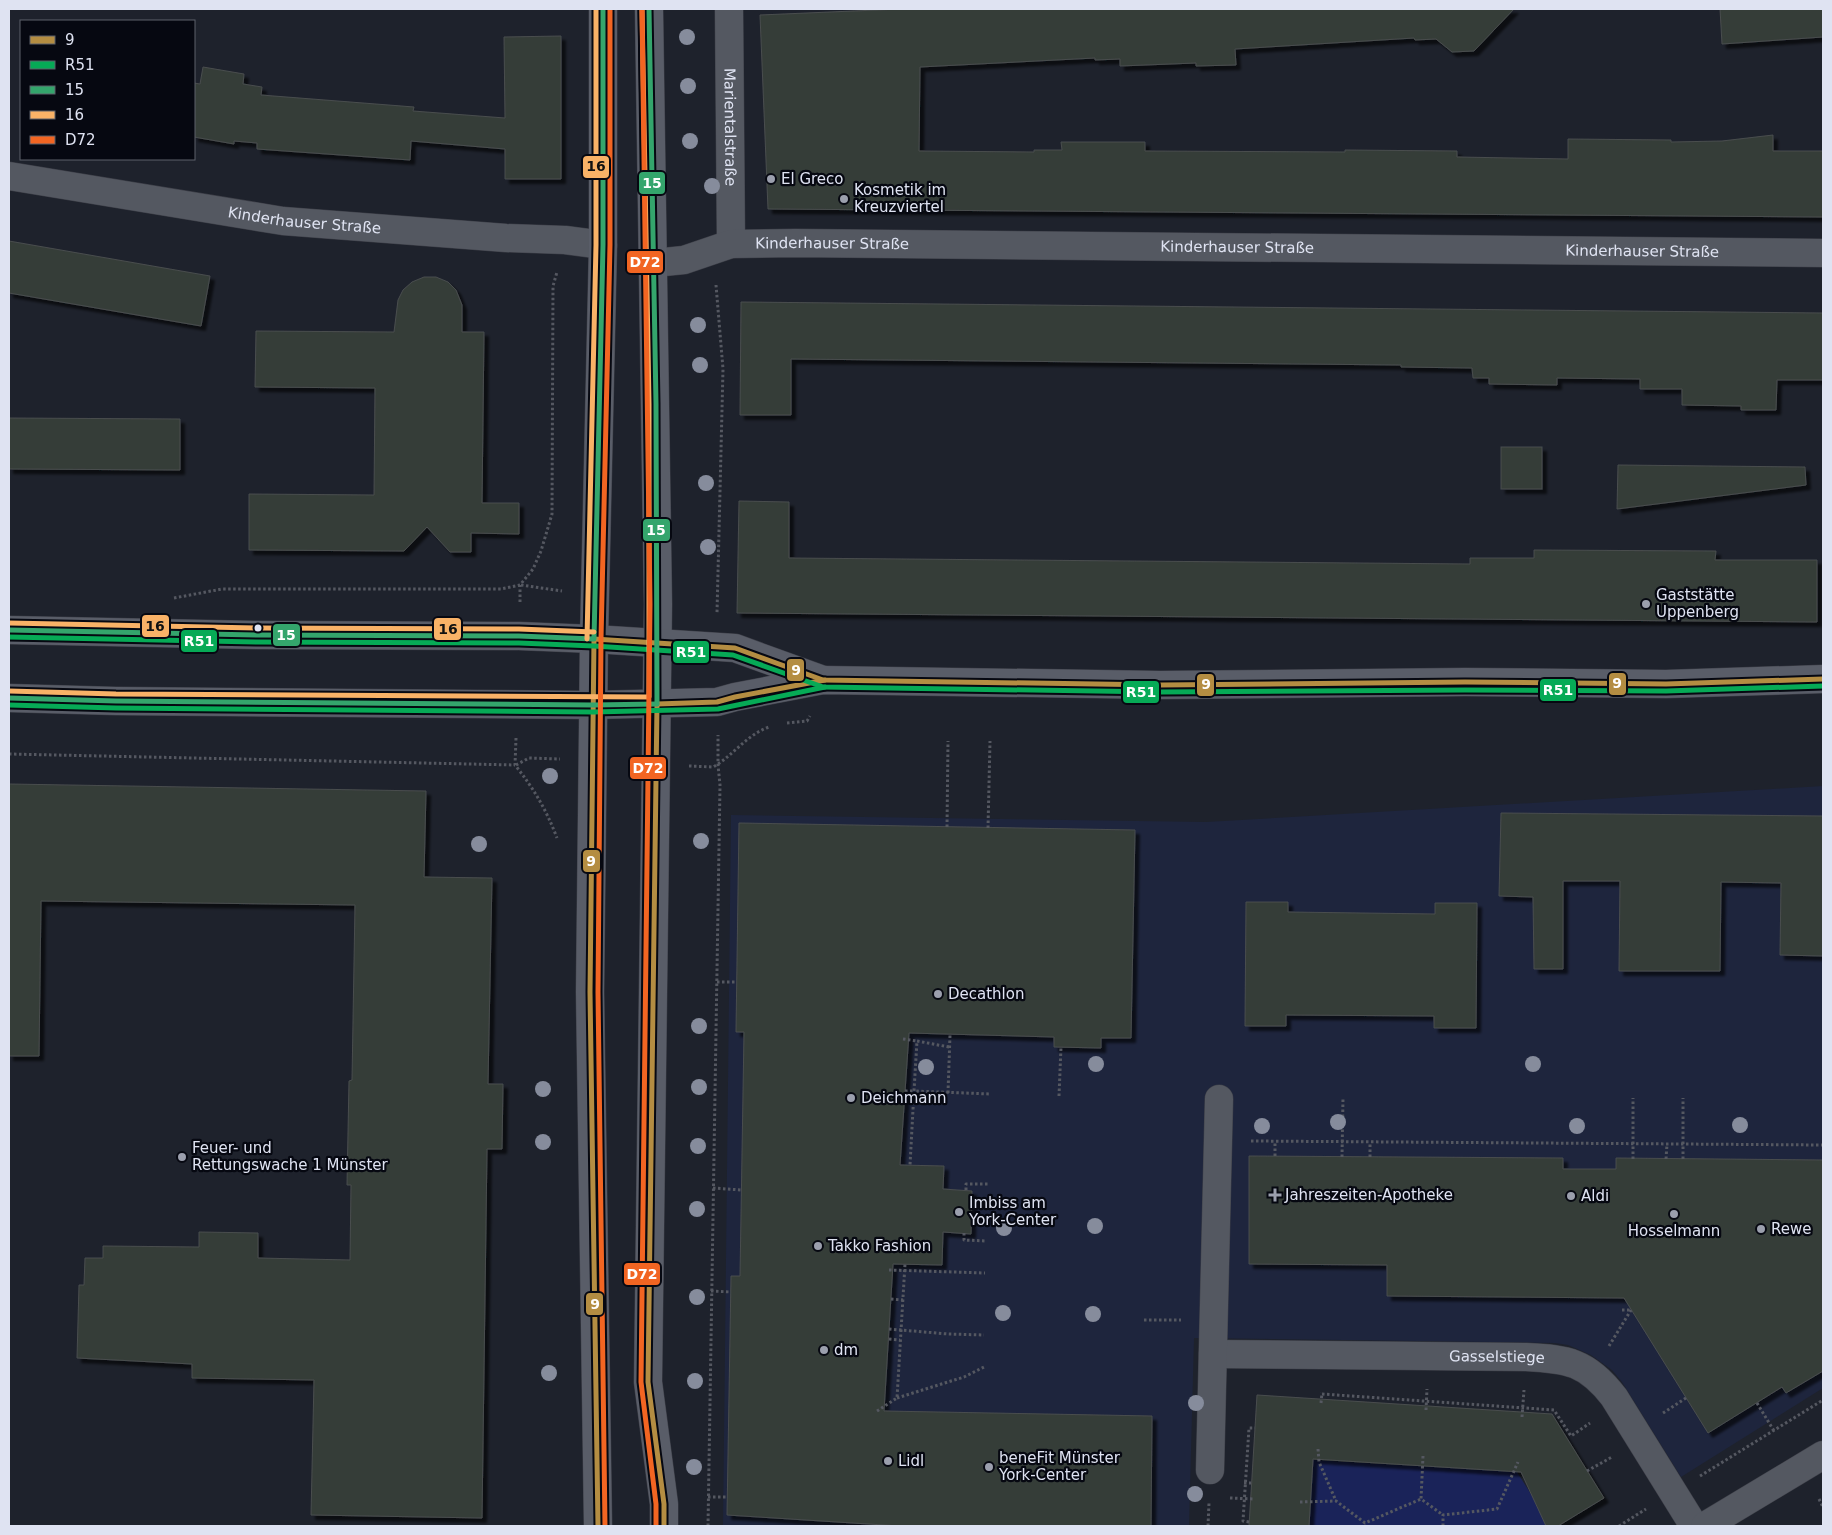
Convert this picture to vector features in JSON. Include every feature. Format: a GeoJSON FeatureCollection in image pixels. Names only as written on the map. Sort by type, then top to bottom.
{"type":"FeatureCollection","features":[{"type":"Feature","properties":{"kind":"main road"},"geometry":{"type":"LineString","coordinates":[[598,1526],[590,992],[594,639],[603,245],[603,9]]}},
{"type":"Feature","properties":{"kind":"main road"},"geometry":{"type":"LineString","coordinates":[[649,9],[654,263],[657,704],[648,1382],[664,1504],[664,1526]]}},
{"type":"Feature","properties":{"kind":"main road"},"geometry":{"type":"LineString","coordinates":[[9,630],[256,635],[519,636],[594,639],[735,648],[823,680]]}},
{"type":"Feature","properties":{"kind":"main road"},"geometry":{"type":"LineString","coordinates":[[9,698],[593,705],[717,702],[823,680],[1160,685],[1455,682],[1666,684],[1823,679]]}},
{"type":"Feature","properties":{"kind":"street","name":"Marientalstraße"},"geometry":{"type":"LineString","coordinates":[[730,9],[731,244]]}},
{"type":"Feature","properties":{"kind":"street","name":"Kinderhauser Straße"},"geometry":{"type":"LineString","coordinates":[[9,176],[283,221],[506,238],[565,240],[603,245]]}},
{"type":"Feature","properties":{"kind":"street","name":"Kinderhauser Straße"},"geometry":{"type":"LineString","coordinates":[[654,263],[684,260],[731,244],[795,243],[1823,253]]}},
{"type":"Feature","properties":{"kind":"street"},"geometry":{"type":"LineString","coordinates":[[1210,1470],[1219,1099]]}},
{"type":"Feature","properties":{"kind":"street","name":"Gasselstiege"},"geometry":{"type":"LineString","coordinates":[[1213,1354],[1535,1358],[1577,1364],[1604,1383],[1694,1526]]}},
{"type":"Feature","properties":{"kind":"street"},"geometry":{"type":"LineString","coordinates":[[1705,1526],[1823,1455]]}},
{"type":"Feature","properties":{"kind":"path"},"geometry":{"type":"LineString","coordinates":[[170,599],[222,589],[501,589],[520,585],[533,569],[541,551],[552,514],[553,286],[565,240]]}},
{"type":"Feature","properties":{"kind":"path"},"geometry":{"type":"LineString","coordinates":[[701,253],[715,284],[723,370],[718,613]]}},
{"type":"Feature","properties":{"kind":"path"},"geometry":{"type":"LineString","coordinates":[[783,724],[808,721],[823,680]]}},
{"type":"Feature","properties":{"kind":"path"},"geometry":{"type":"LineString","coordinates":[[708,1526],[720,785],[718,765],[757,732],[774,726]]}},
{"type":"Feature","properties":{"kind":"path"},"geometry":{"type":"LineString","coordinates":[[947,827],[948,741]]}},
{"type":"Feature","properties":{"kind":"path"},"geometry":{"type":"LineString","coordinates":[[988,828],[990,741]]}},
{"type":"Feature","properties":{"kind":"path"},"geometry":{"type":"LineString","coordinates":[[9,754],[515,765],[533,787],[559,843]]}},
{"type":"Feature","properties":{"kind":"path"},"geometry":{"type":"LineString","coordinates":[[717,982],[737,982]]}},
{"type":"Feature","properties":{"kind":"path"},"geometry":{"type":"LineString","coordinates":[[948,1093],[950,1035]]}},
{"type":"Feature","properties":{"kind":"path"},"geometry":{"type":"LineString","coordinates":[[903,1039],[949,1047]]}},
{"type":"Feature","properties":{"kind":"path"},"geometry":{"type":"LineString","coordinates":[[910,1165],[917,1041]]}},
{"type":"Feature","properties":{"kind":"path"},"geometry":{"type":"LineString","coordinates":[[1059,1096],[1060,1047]]}},
{"type":"Feature","properties":{"kind":"path"},"geometry":{"type":"LineString","coordinates":[[905,1091],[990,1094]]}},
{"type":"Feature","properties":{"kind":"path"},"geometry":{"type":"LineString","coordinates":[[1342,1157],[1343,1098]]}},
{"type":"Feature","properties":{"kind":"path"},"geometry":{"type":"LineString","coordinates":[[1633,1098],[1633,1159]]}},
{"type":"Feature","properties":{"kind":"path"},"geometry":{"type":"LineString","coordinates":[[1683,1098],[1683,1159]]}},
{"type":"Feature","properties":{"kind":"path"},"geometry":{"type":"LineString","coordinates":[[1262,1141],[1823,1145]]}},
{"type":"Feature","properties":{"kind":"path"},"geometry":{"type":"LineString","coordinates":[[1275,1141],[1275,1156]]}},
{"type":"Feature","properties":{"kind":"path"},"geometry":{"type":"LineString","coordinates":[[1370,1142],[1370,1157]]}},
{"type":"Feature","properties":{"kind":"path"},"geometry":{"type":"LineString","coordinates":[[1666,1159],[1667,1144]]}},
{"type":"Feature","properties":{"kind":"path"},"geometry":{"type":"LineString","coordinates":[[966,1190],[966,1184],[988,1184]]}},
{"type":"Feature","properties":{"kind":"path"},"geometry":{"type":"LineString","coordinates":[[713,1188],[741,1190]]}},
{"type":"Feature","properties":{"kind":"path"},"geometry":{"type":"LineString","coordinates":[[964,1233],[964,1240],[986,1241]]}},
{"type":"Feature","properties":{"kind":"path"},"geometry":{"type":"LineString","coordinates":[[897,1398],[905,1264]]}},
{"type":"Feature","properties":{"kind":"path"},"geometry":{"type":"LineString","coordinates":[[889,1270],[985,1273]]}},
{"type":"Feature","properties":{"kind":"path"},"geometry":{"type":"LineString","coordinates":[[711,1291],[731,1292]]}},
{"type":"Feature","properties":{"kind":"path"},"geometry":{"type":"LineString","coordinates":[[891,1299],[903,1300]]}},
{"type":"Feature","properties":{"kind":"path"},"geometry":{"type":"LineString","coordinates":[[1593,1374],[1631,1310],[1622,1310]]}},
{"type":"Feature","properties":{"kind":"path"},"geometry":{"type":"LineString","coordinates":[[1144,1320],[1179,1320]]}},
{"type":"Feature","properties":{"kind":"path"},"geometry":{"type":"LineString","coordinates":[[889,1329],[984,1335]]}},
{"type":"Feature","properties":{"kind":"path"},"geometry":{"type":"LineString","coordinates":[[889,1339],[900,1340]]}},
{"type":"Feature","properties":{"kind":"path"},"geometry":{"type":"LineString","coordinates":[[877,1411],[897,1398],[964,1378],[984,1367]]}},
{"type":"Feature","properties":{"kind":"path"},"geometry":{"type":"LineString","coordinates":[[1426,1410],[1427,1388]]}},
{"type":"Feature","properties":{"kind":"path"},"geometry":{"type":"LineString","coordinates":[[1321,1403],[1322,1393],[1343,1398],[1403,1402],[1426,1401],[1440,1405],[1499,1409],[1554,1410],[1571,1436],[1594,1421]]}},
{"type":"Feature","properties":{"kind":"path"},"geometry":{"type":"LineString","coordinates":[[1522,1417],[1524,1398]]}},
{"type":"Feature","properties":{"kind":"path"},"geometry":{"type":"LineString","coordinates":[[1619,1526],[1823,1400]]}},
{"type":"Feature","properties":{"kind":"path"},"geometry":{"type":"LineString","coordinates":[[1757,1403],[1774,1431]]}},
{"type":"Feature","properties":{"kind":"path"},"geometry":{"type":"LineString","coordinates":[[1249,1522],[1242,1521],[1249,1428],[1255,1428]]}},
{"type":"Feature","properties":{"kind":"path"},"geometry":{"type":"LineString","coordinates":[[1318,1449],[1319,1462],[1336,1500],[1365,1523],[1421,1499]]}},
{"type":"Feature","properties":{"kind":"path"},"geometry":{"type":"LineString","coordinates":[[1587,1471],[1618,1452]]}},
{"type":"Feature","properties":{"kind":"path"},"geometry":{"type":"LineString","coordinates":[[1421,1499],[1423,1456]]}},
{"type":"Feature","properties":{"kind":"path"},"geometry":{"type":"LineString","coordinates":[[1421,1499],[1444,1515],[1497,1509],[1518,1462]]}},
{"type":"Feature","properties":{"kind":"path"},"geometry":{"type":"LineString","coordinates":[[1245,1483],[1251,1484]]}},
{"type":"Feature","properties":{"kind":"path"},"geometry":{"type":"LineString","coordinates":[[708,1497],[728,1497]]}},
{"type":"Feature","properties":{"kind":"path"},"geometry":{"type":"LineString","coordinates":[[1229,1498],[1255,1499]]}},
{"type":"Feature","properties":{"kind":"path"},"geometry":{"type":"LineString","coordinates":[[1819,1499],[1823,1506]]}},
{"type":"Feature","properties":{"kind":"path"},"geometry":{"type":"LineString","coordinates":[[1300,1502],[1336,1500]]}},
{"type":"Feature","properties":{"kind":"path"},"geometry":{"type":"LineString","coordinates":[[1443,1526],[1444,1515]]}},
{"type":"Feature","properties":{"kind":"shaded area"},"geometry":{"type":"Polygon","coordinates":[[[1823,786],[1823,1388],[1681,1477],[1622,1382],[1612,1370],[1591,1355],[1568,1345],[1555,1343],[1194,1338],[1189,1526],[723,1526],[731,815],[1206,822],[1823,786]]]}},
{"type":"Feature","properties":{"kind":"shaded area"},"geometry":{"type":"Polygon","coordinates":[[[1313,1460],[1517,1472],[1551,1526],[1309,1526],[1313,1460]]]}},
{"type":"Feature","properties":{"kind":"building"},"geometry":{"type":"Polygon","coordinates":[[[900,9],[1514,9],[1474,51],[1452,52],[1436,39],[1415,40],[1414,38],[1235,49],[1236,65],[1196,66],[1196,63],[1120,66],[1120,59],[1095,60],[1095,58],[920,67],[919,151],[1034,152],[1034,150],[1062,150],[1061,142],[1145,142],[1145,151],[1457,151],[1457,157],[1568,159],[1568,139],[1671,140],[1671,142],[1722,141],[1773,135],[1773,151],[1823,151],[1823,217],[768,209],[760,15],[900,9]]]}},
{"type":"Feature","properties":{"kind":"building"},"geometry":{"type":"Polygon","coordinates":[[[1720,9],[1823,9],[1823,37],[1722,44],[1720,9]]]}},
{"type":"Feature","properties":{"kind":"building"},"geometry":{"type":"Polygon","coordinates":[[[561,36],[561,179],[505,179],[505,149],[411,141],[410,160],[257,149],[257,143],[234,141],[234,144],[195,137],[195,83],[200,84],[203,67],[244,74],[243,84],[262,87],[261,95],[414,107],[413,111],[505,118],[504,37],[561,36]]]}},
{"type":"Feature","properties":{"kind":"building"},"geometry":{"type":"Polygon","coordinates":[[[9,241],[210,276],[201,326],[9,293],[9,241]]]}},
{"type":"Feature","properties":{"kind":"building"},"geometry":{"type":"Polygon","coordinates":[[[424,277],[436,277],[448,282],[456,290],[462,305],[462,332],[484,332],[482,503],[519,503],[519,534],[471,533],[471,552],[450,552],[427,527],[404,551],[249,550],[249,494],[374,495],[375,388],[255,387],[256,331],[394,332],[398,300],[403,290],[412,282],[424,277]]]}},
{"type":"Feature","properties":{"kind":"building"},"geometry":{"type":"Polygon","coordinates":[[[741,302],[1823,313],[1823,380],[1777,380],[1776,410],[1741,410],[1741,406],[1682,405],[1682,389],[1640,389],[1640,379],[1557,378],[1557,385],[1489,384],[1489,378],[1473,378],[1472,368],[1401,367],[1401,365],[791,359],[791,415],[740,415],[741,302]]]}},
{"type":"Feature","properties":{"kind":"building"},"geometry":{"type":"Polygon","coordinates":[[[9,418],[180,419],[180,470],[9,469],[9,418]]]}},
{"type":"Feature","properties":{"kind":"building"},"geometry":{"type":"Polygon","coordinates":[[[1501,447],[1542,447],[1542,489],[1501,489],[1501,447]]]}},
{"type":"Feature","properties":{"kind":"building"},"geometry":{"type":"Polygon","coordinates":[[[1618,465],[1805,467],[1806,485],[1617,509],[1618,465]]]}},
{"type":"Feature","properties":{"kind":"building"},"geometry":{"type":"Polygon","coordinates":[[[739,501],[789,502],[789,558],[1470,564],[1470,558],[1534,558],[1534,550],[1716,551],[1715,560],[1817,560],[1817,622],[737,613],[739,501]]]}},
{"type":"Feature","properties":{"kind":"building"},"geometry":{"type":"Polygon","coordinates":[[[9,784],[426,791],[424,877],[492,878],[488,1084],[503,1084],[502,1149],[487,1149],[482,1518],[311,1515],[314,1380],[192,1378],[192,1364],[77,1358],[79,1285],[84,1285],[85,1258],[103,1258],[103,1246],[199,1247],[199,1232],[258,1233],[258,1258],[350,1260],[351,1185],[347,1185],[349,1081],[352,1080],[355,905],[41,901],[39,1056],[9,1056],[9,784]]]}},
{"type":"Feature","properties":{"kind":"building"},"geometry":{"type":"Polygon","coordinates":[[[1501,813],[1823,816],[1823,956],[1780,955],[1781,883],[1721,882],[1720,971],[1619,971],[1620,881],[1563,881],[1563,969],[1534,969],[1533,897],[1499,896],[1501,813]]]}},
{"type":"Feature","properties":{"kind":"building"},"geometry":{"type":"Polygon","coordinates":[[[739,823],[1135,830],[1131,1038],[1101,1038],[1101,1048],[1054,1047],[1054,1037],[909,1033],[900,1165],[944,1166],[943,1189],[972,1191],[971,1234],[943,1232],[942,1265],[893,1264],[884,1411],[1152,1416],[1151,1526],[900,1526],[727,1515],[731,1276],[740,1276],[744,1032],[736,1032],[739,823]]]}},
{"type":"Feature","properties":{"kind":"building"},"geometry":{"type":"Polygon","coordinates":[[[1246,902],[1288,902],[1288,912],[1435,914],[1435,903],[1477,903],[1476,1028],[1434,1028],[1434,1016],[1286,1015],[1286,1026],[1245,1026],[1246,902]]]}},
{"type":"Feature","properties":{"kind":"building"},"geometry":{"type":"Polygon","coordinates":[[[1249,1156],[1563,1158],[1563,1169],[1616,1169],[1616,1158],[1823,1160],[1823,1371],[1786,1393],[1782,1387],[1708,1433],[1624,1298],[1387,1296],[1387,1265],[1249,1264],[1249,1156]]]}},
{"type":"Feature","properties":{"kind":"building"},"geometry":{"type":"Polygon","coordinates":[[[1257,1395],[1552,1414],[1604,1498],[1558,1526],[1546,1526],[1521,1472],[1313,1459],[1309,1526],[1249,1526],[1257,1395]]]}},
{"type":"Feature","properties":{"kind":"transit line","name":"16"},"geometry":{"type":"LineString","coordinates":[[587,639],[596,245],[596,9]]}},
{"type":"Feature","properties":{"kind":"transit line","name":"15"},"geometry":{"type":"LineString","coordinates":[[9,630],[256,635],[519,636],[594,639],[603,245],[603,9]]}},
{"type":"Feature","properties":{"kind":"transit line","name":"D72"},"geometry":{"type":"LineString","coordinates":[[605,1526],[598,992],[601,639],[610,245],[610,9]]}},
{"type":"Feature","properties":{"kind":"transit line","name":"16"},"geometry":{"type":"LineString","coordinates":[[9,691],[116,694],[649,697],[649,404],[642,9]]}},
{"type":"Feature","properties":{"kind":"transit line","name":"D72"},"geometry":{"type":"LineString","coordinates":[[642,9],[650,604],[641,1382],[656,1504],[656,1526]]}},
{"type":"Feature","properties":{"kind":"transit line","name":"15"},"geometry":{"type":"LineString","coordinates":[[649,9],[656,404],[657,704]]}},
{"type":"Feature","properties":{"kind":"transit line","name":"16"},"geometry":{"type":"LineString","coordinates":[[9,623],[256,628],[519,629],[594,632]]}},
{"type":"Feature","properties":{"kind":"transit line","name":"R51"},"geometry":{"type":"LineString","coordinates":[[9,637],[256,642],[519,643],[594,646],[733,655],[823,687],[1160,692],[1666,691],[1823,686]]}},
{"type":"Feature","properties":{"kind":"transit line","name":"9"},"geometry":{"type":"LineString","coordinates":[[594,639],[735,648],[823,680],[1160,685],[1465,682],[1666,684],[1823,679]]}},
{"type":"Feature","properties":{"kind":"transit line","name":"9"},"geometry":{"type":"LineString","coordinates":[[594,639],[590,992],[598,1526]]}},
{"type":"Feature","properties":{"kind":"transit line","name":"9"},"geometry":{"type":"LineString","coordinates":[[657,704],[717,702],[825,680]]}},
{"type":"Feature","properties":{"kind":"transit line","name":"R51"},"geometry":{"type":"LineString","coordinates":[[9,705],[116,708],[593,712],[718,709],[825,687]]}},
{"type":"Feature","properties":{"kind":"transit line","name":"15"},"geometry":{"type":"LineString","coordinates":[[9,698],[116,701],[657,704]]}},
{"type":"Feature","properties":{"kind":"transit line","name":"9"},"geometry":{"type":"LineString","coordinates":[[657,704],[648,1382],[664,1504],[664,1526]]}},
{"type":"Feature","properties":{"kind":"place","name":"El Greco"},"geometry":{"type":"Point","coordinates":[771,179]}},
{"type":"Feature","properties":{"kind":"place","name":"Kosmetik im Kreuzviertel"},"geometry":{"type":"Point","coordinates":[844,199]}},
{"type":"Feature","properties":{"kind":"place","name":"Gaststätte Uppenberg"},"geometry":{"type":"Point","coordinates":[1646,604]}},
{"type":"Feature","properties":{"kind":"place","name":"Decathlon"},"geometry":{"type":"Point","coordinates":[938,994]}},
{"type":"Feature","properties":{"kind":"place","name":"Deichmann"},"geometry":{"type":"Point","coordinates":[851,1098]}},
{"type":"Feature","properties":{"kind":"place","name":"Feuer- und Rettungswache 1 Münster"},"geometry":{"type":"Point","coordinates":[182,1157]}},
{"type":"Feature","properties":{"kind":"place","name":"Jahreszeiten-Apotheke"},"geometry":{"type":"Point","coordinates":[1275,1195]}},
{"type":"Feature","properties":{"kind":"place","name":"Aldi"},"geometry":{"type":"Point","coordinates":[1571,1196]}},
{"type":"Feature","properties":{"kind":"place","name":"Imbiss am York-Center"},"geometry":{"type":"Point","coordinates":[959,1212]}},
{"type":"Feature","properties":{"kind":"place","name":"Hosselmann"},"geometry":{"type":"Point","coordinates":[1674,1214]}},
{"type":"Feature","properties":{"kind":"place","name":"Rewe"},"geometry":{"type":"Point","coordinates":[1761,1229]}},
{"type":"Feature","properties":{"kind":"place","name":"Takko Fashion"},"geometry":{"type":"Point","coordinates":[818,1246]}},
{"type":"Feature","properties":{"kind":"place","name":"dm"},"geometry":{"type":"Point","coordinates":[824,1350]}},
{"type":"Feature","properties":{"kind":"place","name":"Lidl"},"geometry":{"type":"Point","coordinates":[888,1461]}},
{"type":"Feature","properties":{"kind":"place","name":"beneFit Münster York-Center"},"geometry":{"type":"Point","coordinates":[989,1467]}}]}
